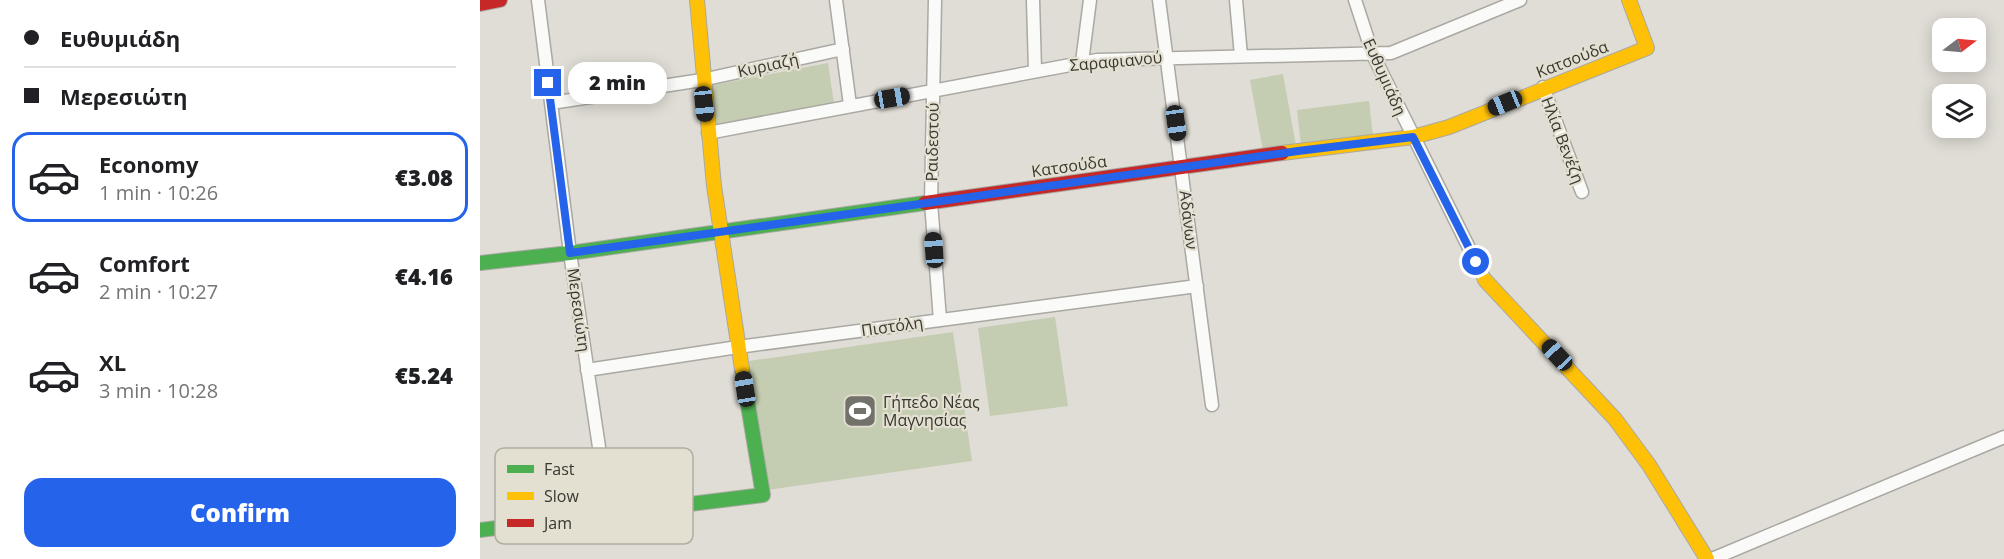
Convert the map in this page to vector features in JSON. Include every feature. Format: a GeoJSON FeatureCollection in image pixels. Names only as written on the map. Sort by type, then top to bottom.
{"type":"FeatureCollection","features":[{"type":"Feature","properties":{"kind":"street"},"geometry":{"type":"LineString","coordinates":[[480,4],[500,0]]}},
{"type":"Feature","properties":{"kind":"street","name":"Μερεσιώτη"},"geometry":{"type":"LineString","coordinates":[[537,0],[570,253],[599,448]]}},
{"type":"Feature","properties":{"kind":"street"},"geometry":{"type":"LineString","coordinates":[[693,503],[763,495],[721,232],[702,80],[697,0]]}},
{"type":"Feature","properties":{"kind":"street"},"geometry":{"type":"LineString","coordinates":[[836,0],[850,105]]}},
{"type":"Feature","properties":{"kind":"street","name":"Ραιδεστού"},"geometry":{"type":"LineString","coordinates":[[935,0],[931,202],[940,320]]}},
{"type":"Feature","properties":{"kind":"street"},"geometry":{"type":"LineString","coordinates":[[1033,0],[1035,70]]}},
{"type":"Feature","properties":{"kind":"street"},"geometry":{"type":"LineString","coordinates":[[1083,62],[1090,0]]}},
{"type":"Feature","properties":{"kind":"street","name":"Αδάνων"},"geometry":{"type":"LineString","coordinates":[[1159,0],[1212,405]]}},
{"type":"Feature","properties":{"kind":"street"},"geometry":{"type":"LineString","coordinates":[[1236,0],[1241,56]]}},
{"type":"Feature","properties":{"kind":"street","name":"Ευθυμιάδη"},"geometry":{"type":"LineString","coordinates":[[1355,0],[1373,55],[1485,280]]}},
{"type":"Feature","properties":{"kind":"street","name":"Σαραφιανού"},"geometry":{"type":"LineString","coordinates":[[708,133],[1097,60],[1391,53],[1520,0]]}},
{"type":"Feature","properties":{"kind":"street","name":"Κατσούδα"},"geometry":{"type":"LineString","coordinates":[[480,263],[570,253],[1413,137],[1449,127],[1543,87],[1647,48],[1629,0]]}},
{"type":"Feature","properties":{"kind":"street","name":"Κυριαζή"},"geometry":{"type":"LineString","coordinates":[[551,104],[702,80],[843,49]]}},
{"type":"Feature","properties":{"kind":"street","name":"Ηλία Βενέζη"},"geometry":{"type":"LineString","coordinates":[[1543,87],[1582,192]]}},
{"type":"Feature","properties":{"kind":"street"},"geometry":{"type":"LineString","coordinates":[[1485,280],[1615,419],[1649,465],[1707,559]]}},
{"type":"Feature","properties":{"kind":"street","name":"Πιστόλη"},"geometry":{"type":"LineString","coordinates":[[588,370],[738,347],[1197,286]]}},
{"type":"Feature","properties":{"kind":"street"},"geometry":{"type":"LineString","coordinates":[[1712,559],[2004,437]]}},
{"type":"Feature","properties":{"kind":"street"},"geometry":{"type":"LineString","coordinates":[[480,530],[495,528]]}},
{"type":"Feature","properties":{"kind":"green space"},"geometry":{"type":"Polygon","coordinates":[[[828,63],[834,104],[714,127],[709,86],[828,63]]]}},
{"type":"Feature","properties":{"kind":"green space"},"geometry":{"type":"Polygon","coordinates":[[[1283,74],[1296,146],[1263,151],[1250,80],[1283,74]]]}},
{"type":"Feature","properties":{"kind":"green space"},"geometry":{"type":"Polygon","coordinates":[[[1369,101],[1373,136],[1301,145],[1297,110],[1369,101]]]}},
{"type":"Feature","properties":{"kind":"green space"},"geometry":{"type":"Polygon","coordinates":[[[1055,317],[1068,406],[990,416],[978,328],[1055,317]]]}},
{"type":"Feature","properties":{"kind":"green space","name":"Γήπεδο Νέας Μαγνησίας"},"geometry":{"type":"Polygon","coordinates":[[[953,332],[972,461],[767,490],[749,361],[953,332]]]}},
{"type":"Feature","properties":{"kind":"traffic: fast"},"geometry":{"type":"LineString","coordinates":[[480,263],[570,253],[925,203]]}},
{"type":"Feature","properties":{"kind":"traffic: fast"},"geometry":{"type":"LineString","coordinates":[[693,504],[763,495],[742,369]]}},
{"type":"Feature","properties":{"kind":"traffic: fast"},"geometry":{"type":"LineString","coordinates":[[480,530],[495,528]]}},
{"type":"Feature","properties":{"kind":"traffic: slow"},"geometry":{"type":"LineString","coordinates":[[697,0],[714,186],[742,369]]}},
{"type":"Feature","properties":{"kind":"traffic: slow"},"geometry":{"type":"LineString","coordinates":[[1282,153],[1413,137],[1449,127],[1647,48],[1629,0]]}},
{"type":"Feature","properties":{"kind":"traffic: slow"},"geometry":{"type":"LineString","coordinates":[[1485,280],[1615,419],[1649,465],[1707,559]]}},
{"type":"Feature","properties":{"kind":"traffic: jam"},"geometry":{"type":"LineString","coordinates":[[480,4],[500,0]]}},
{"type":"Feature","properties":{"kind":"traffic: jam"},"geometry":{"type":"LineString","coordinates":[[925,203],[1282,153]]}},
{"type":"Feature","properties":{"kind":"place","name":"Γήπεδο Νέας Μαγνησίας"},"geometry":{"type":"Point","coordinates":[860,411]}},
{"type":"Feature","properties":{"kind":"route"},"geometry":{"type":"LineString","coordinates":[[548,83],[570,253],[1298,151],[1413,137],[1476,262]]}}]}
